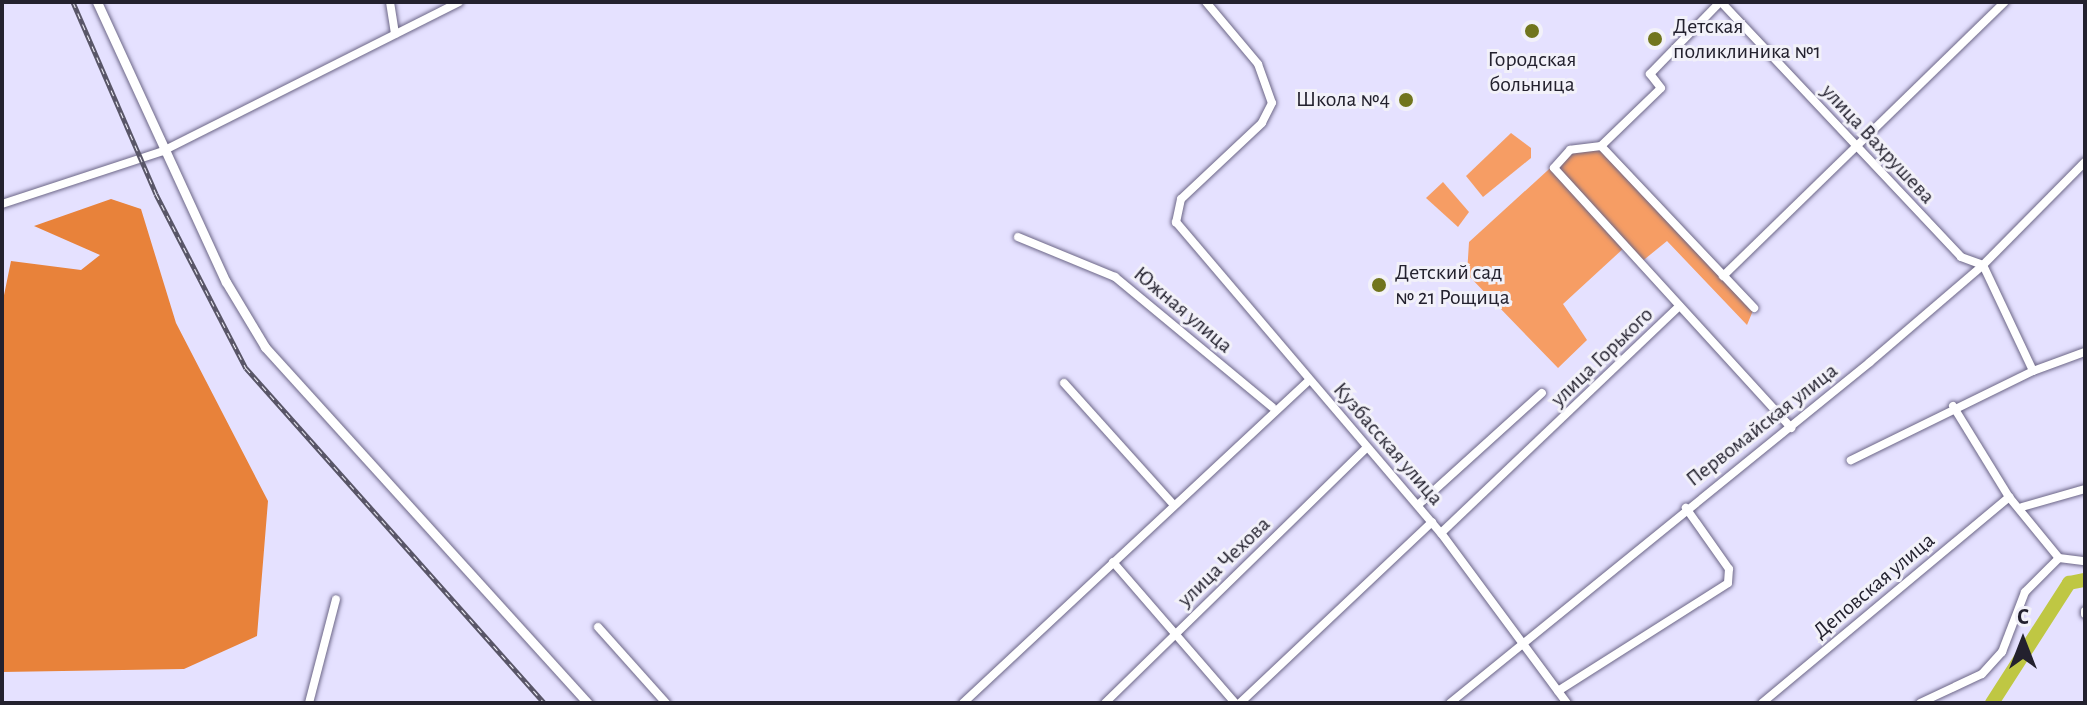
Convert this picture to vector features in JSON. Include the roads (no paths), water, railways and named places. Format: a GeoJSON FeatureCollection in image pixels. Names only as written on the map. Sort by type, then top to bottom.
{"type":"FeatureCollection","features":[{"type":"Feature","properties":{"kind":"street"},"geometry":{"type":"LineString","coordinates":[[97,2],[163,151],[265,347],[588,703]]}},
{"type":"Feature","properties":{"kind":"street"},"geometry":{"type":"LineString","coordinates":[[390,2],[395,34]]}},
{"type":"Feature","properties":{"kind":"street"},"geometry":{"type":"LineString","coordinates":[[2,204],[163,151],[459,2]]}},
{"type":"Feature","properties":{"kind":"street","name":"Кузбасская улица"},"geometry":{"type":"LineString","coordinates":[[1206,2],[1258,64],[1272,103],[1262,123],[1185,195],[1176,214],[1308,381],[1418,505],[1527,640],[1567,703]]}},
{"type":"Feature","properties":{"kind":"street"},"geometry":{"type":"LineString","coordinates":[[1720,2],[1650,74],[1661,88],[1601,146],[1754,308]]}},
{"type":"Feature","properties":{"kind":"street","name":"улица Вахрушева"},"geometry":{"type":"LineString","coordinates":[[1720,2],[1961,257],[1983,265]]}},
{"type":"Feature","properties":{"kind":"street"},"geometry":{"type":"LineString","coordinates":[[1723,276],[1859,148],[2005,2]]}},
{"type":"Feature","properties":{"kind":"street","name":"улица Горького"},"geometry":{"type":"LineString","coordinates":[[1441,533],[1679,306],[1554,168],[1570,150],[1601,146]]}},
{"type":"Feature","properties":{"kind":"street","name":"Первомайская улица"},"geometry":{"type":"LineString","coordinates":[[1450,703],[1686,508],[1791,428],[1983,265],[2085,162]]}},
{"type":"Feature","properties":{"kind":"street","name":"Южная улица"},"geometry":{"type":"LineString","coordinates":[[1018,237],[1115,277],[1272,407]]}},
{"type":"Feature","properties":{"kind":"street"},"geometry":{"type":"LineString","coordinates":[[1983,265],[2033,371]]}},
{"type":"Feature","properties":{"kind":"street"},"geometry":{"type":"LineString","coordinates":[[1679,306],[1791,428]]}},
{"type":"Feature","properties":{"kind":"street"},"geometry":{"type":"LineString","coordinates":[[1851,460],[1953,406],[2085,352]]}},
{"type":"Feature","properties":{"kind":"street"},"geometry":{"type":"LineString","coordinates":[[963,703],[1272,407],[1308,381]]}},
{"type":"Feature","properties":{"kind":"street"},"geometry":{"type":"LineString","coordinates":[[1064,383],[1173,504]]}},
{"type":"Feature","properties":{"kind":"street"},"geometry":{"type":"LineString","coordinates":[[1418,505],[1542,393]]}},
{"type":"Feature","properties":{"kind":"street"},"geometry":{"type":"LineString","coordinates":[[1953,406],[2009,497],[2022,507],[2059,558],[2085,561]]}},
{"type":"Feature","properties":{"kind":"street","name":"улица Чехова"},"geometry":{"type":"LineString","coordinates":[[1105,703],[1367,447]]}},
{"type":"Feature","properties":{"kind":"street"},"geometry":{"type":"LineString","coordinates":[[2022,507],[2085,489]]}},
{"type":"Feature","properties":{"kind":"street","name":"Деповская улица"},"geometry":{"type":"LineString","coordinates":[[1762,703],[2009,497]]}},
{"type":"Feature","properties":{"kind":"street"},"geometry":{"type":"LineString","coordinates":[[1558,691],[1728,583],[1729,569],[1686,508]]}},
{"type":"Feature","properties":{"kind":"street"},"geometry":{"type":"LineString","coordinates":[[1113,562],[1172,638],[1238,703],[1432,522]]}},
{"type":"Feature","properties":{"kind":"street"},"geometry":{"type":"LineString","coordinates":[[1920,703],[1982,674],[2002,652],[2025,592],[2059,558]]}},
{"type":"Feature","properties":{"kind":"street"},"geometry":{"type":"LineString","coordinates":[[309,703],[336,599]]}},
{"type":"Feature","properties":{"kind":"street"},"geometry":{"type":"LineString","coordinates":[[598,627],[666,703]]}},
{"type":"Feature","properties":{"kind":"waterway"},"geometry":{"type":"LineString","coordinates":[[1992,703],[2069,583],[2085,580]]}},
{"type":"Feature","properties":{"kind":"railway"},"geometry":{"type":"LineString","coordinates":[[73,2],[156,194],[246,368],[544,703]]}},
{"type":"Feature","properties":{"kind":"place","name":"Городская больница"},"geometry":{"type":"Point","coordinates":[1532,31]}},
{"type":"Feature","properties":{"kind":"place","name":"Детская поликлиника №1"},"geometry":{"type":"Point","coordinates":[1655,39]}},
{"type":"Feature","properties":{"kind":"place","name":"Школа №4"},"geometry":{"type":"Point","coordinates":[1406,100]}},
{"type":"Feature","properties":{"kind":"place","name":"Детский сад № 21 Рощица"},"geometry":{"type":"Point","coordinates":[1379,285]}}]}
